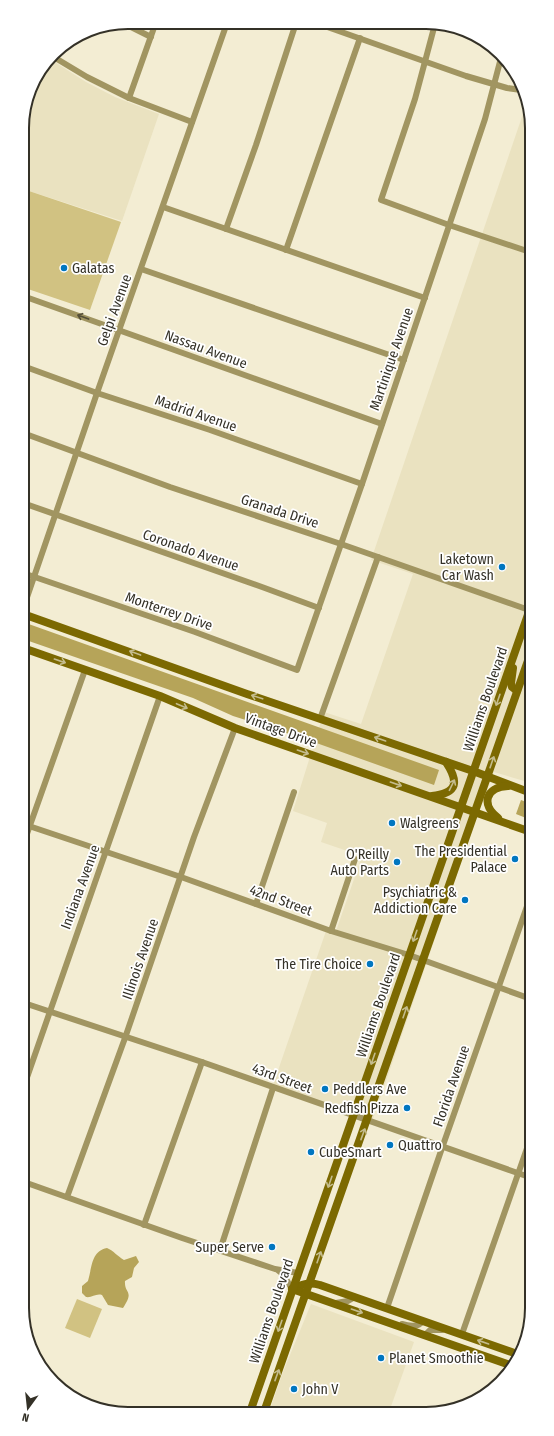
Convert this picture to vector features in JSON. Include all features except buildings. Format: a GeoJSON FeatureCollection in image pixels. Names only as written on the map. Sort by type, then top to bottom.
{"type":"FeatureCollection","features":[{"type":"Feature","properties":{"kind":"street"},"geometry":{"type":"LineString","coordinates":[[136,29],[151,36]]}},
{"type":"Feature","properties":{"kind":"street"},"geometry":{"type":"LineString","coordinates":[[129,98],[154,29]]}},
{"type":"Feature","properties":{"kind":"street","name":"Gelpi Avenue"},"geometry":{"type":"LineString","coordinates":[[29,590],[225,29]]}},
{"type":"Feature","properties":{"kind":"street"},"geometry":{"type":"LineString","coordinates":[[226,229],[256,145],[294,29]]}},
{"type":"Feature","properties":{"kind":"street"},"geometry":{"type":"LineString","coordinates":[[334,29],[466,76],[517,89]]}},
{"type":"Feature","properties":{"kind":"street"},"geometry":{"type":"LineString","coordinates":[[434,30],[415,99],[381,200],[525,250]]}},
{"type":"Feature","properties":{"kind":"street"},"geometry":{"type":"LineString","coordinates":[[286,250],[360,38]]}},
{"type":"Feature","properties":{"kind":"street"},"geometry":{"type":"LineString","coordinates":[[57,59],[87,77],[129,98],[192,122]]}},
{"type":"Feature","properties":{"kind":"street","name":"Martinique Avenue"},"geometry":{"type":"LineString","coordinates":[[297,670],[362,484],[485,120],[500,62]]}},
{"type":"Feature","properties":{"kind":"street"},"geometry":{"type":"LineString","coordinates":[[163,207],[425,298]]}},
{"type":"Feature","properties":{"kind":"street"},"geometry":{"type":"LineString","coordinates":[[141,269],[404,360]]}},
{"type":"Feature","properties":{"kind":"street","name":"Nassau Avenue"},"geometry":{"type":"LineString","coordinates":[[29,298],[382,424]]}},
{"type":"Feature","properties":{"kind":"street","name":"Madrid Avenue"},"geometry":{"type":"LineString","coordinates":[[29,368],[362,484]]}},
{"type":"Feature","properties":{"kind":"street","name":"Granada Drive"},"geometry":{"type":"LineString","coordinates":[[29,435],[170,487],[525,607]]}},
{"type":"Feature","properties":{"kind":"street","name":"Coronado Avenue"},"geometry":{"type":"LineString","coordinates":[[29,505],[319,608]]}},
{"type":"Feature","properties":{"kind":"street"},"geometry":{"type":"LineString","coordinates":[[320,719],[378,557]]}},
{"type":"Feature","properties":{"kind":"street","name":"Monterrey Drive"},"geometry":{"type":"LineString","coordinates":[[29,575],[195,632],[297,670]]}},
{"type":"Feature","properties":{"kind":"street","name":"Vintage Drive"},"geometry":{"type":"LineString","coordinates":[[29,612],[320,719],[473,771],[525,791]]}},
{"type":"Feature","properties":{"kind":"street","name":"Williams Boulevard"},"geometry":{"type":"LineString","coordinates":[[252,1407],[525,624]]}},
{"type":"Feature","properties":{"kind":"street"},"geometry":{"type":"LineString","coordinates":[[517,691],[512,687],[511,683],[518,644]]}},
{"type":"Feature","properties":{"kind":"street","name":"Vintage Drive"},"geometry":{"type":"LineString","coordinates":[[29,650],[160,696],[235,728],[525,830]]}},
{"type":"Feature","properties":{"kind":"street","name":"Williams Boulevard"},"geometry":{"type":"LineString","coordinates":[[266,1407],[306,1294],[306,1283],[367,1121],[525,669]]}},
{"type":"Feature","properties":{"kind":"street"},"geometry":{"type":"LineString","coordinates":[[30,826],[85,670]]}},
{"type":"Feature","properties":{"kind":"street","name":"Indiana Avenue"},"geometry":{"type":"LineString","coordinates":[[29,1071],[160,696]]}},
{"type":"Feature","properties":{"kind":"street","name":"Illinois Avenue"},"geometry":{"type":"LineString","coordinates":[[67,1197],[125,1038],[194,837],[235,728]]}},
{"type":"Feature","properties":{"kind":"street"},"geometry":{"type":"LineString","coordinates":[[431,796],[448,793],[454,785],[454,773],[446,762]]}},
{"type":"Feature","properties":{"kind":"street"},"geometry":{"type":"LineString","coordinates":[[504,822],[493,814],[490,809],[488,798],[496,788],[511,786]]}},
{"type":"Feature","properties":{"kind":"street"},"geometry":{"type":"LineString","coordinates":[[256,904],[294,792]]}},
{"type":"Feature","properties":{"kind":"street","name":"42nd Street"},"geometry":{"type":"LineString","coordinates":[[30,826],[181,877],[331,931],[409,955],[525,997]]}},
{"type":"Feature","properties":{"kind":"street"},"geometry":{"type":"LineString","coordinates":[[331,931],[355,858]]}},
{"type":"Feature","properties":{"kind":"street","name":"Florida Avenue"},"geometry":{"type":"LineString","coordinates":[[387,1308],[525,911]]}},
{"type":"Feature","properties":{"kind":"street","name":"43rd Street"},"geometry":{"type":"LineString","coordinates":[[29,1005],[125,1038],[202,1062],[442,1148],[525,1176]]}},
{"type":"Feature","properties":{"kind":"street"},"geometry":{"type":"LineString","coordinates":[[144,1225],[202,1062]]}},
{"type":"Feature","properties":{"kind":"street"},"geometry":{"type":"LineString","coordinates":[[220,1250],[273,1088]]}},
{"type":"Feature","properties":{"kind":"street"},"geometry":{"type":"LineString","coordinates":[[459,1333],[525,1154]]}},
{"type":"Feature","properties":{"kind":"street"},"geometry":{"type":"LineString","coordinates":[[29,1184],[144,1225],[275,1269],[284,1274],[292,1289],[507,1364]]}},
{"type":"Feature","properties":{"kind":"street"},"geometry":{"type":"LineString","coordinates":[[275,1269],[298,1272],[306,1283]]}},
{"type":"Feature","properties":{"kind":"street"},"geometry":{"type":"LineString","coordinates":[[292,1289],[306,1283],[320,1285],[514,1353]]}},
{"type":"Feature","properties":{"kind":"street"},"geometry":{"type":"LineString","coordinates":[[328,1302],[345,1302],[352,1300],[355,1297]]}},
{"type":"Feature","properties":{"kind":"street"},"geometry":{"type":"LineString","coordinates":[[386,1322],[413,1326],[420,1324],[423,1320]]}},
{"type":"Feature","properties":{"kind":"street"},"geometry":{"type":"LineString","coordinates":[[425,1335],[430,1330],[459,1333]]}},
{"type":"Feature","properties":{"kind":"shaded area"},"geometry":{"type":"Polygon","coordinates":[[[55,62],[86,82],[115,97],[159,114],[122,221],[29,191],[29,122],[32,103],[39,84],[55,62]]]}},
{"type":"Feature","properties":{"kind":"shaded area"},"geometry":{"type":"Polygon","coordinates":[[[524,112],[525,122],[525,781],[494,772],[476,819],[373,1119],[273,1085],[326,931],[335,934],[362,856],[321,842],[327,823],[293,811],[324,712],[361,724],[413,574],[371,560],[524,112]]]}},
{"type":"Feature","properties":{"kind":"shaded area","name":"Galatas"},"geometry":{"type":"Polygon","coordinates":[[[29,191],[121,222],[90,310],[29,289],[29,191]]]}},
{"type":"Feature","properties":{"kind":"shaded area"},"geometry":{"type":"Polygon","coordinates":[[[29,624],[439,770],[434,785],[308,740],[233,716],[193,698],[29,641],[29,624]]]}},
{"type":"Feature","properties":{"kind":"shaded area"},"geometry":{"type":"Polygon","coordinates":[[[521,800],[525,802],[525,818],[516,814],[521,800]]]}},
{"type":"Feature","properties":{"kind":"shaded area"},"geometry":{"type":"Polygon","coordinates":[[[107,1248],[124,1260],[136,1256],[139,1262],[134,1268],[132,1277],[125,1281],[129,1295],[123,1308],[108,1305],[102,1295],[86,1297],[82,1293],[82,1286],[88,1281],[95,1256],[107,1248]]]}},
{"type":"Feature","properties":{"kind":"shaded area"},"geometry":{"type":"Polygon","coordinates":[[[77,1299],[102,1309],[90,1338],[65,1328],[77,1299]]]}},
{"type":"Feature","properties":{"kind":"shaded area"},"geometry":{"type":"Polygon","coordinates":[[[311,1304],[414,1342],[391,1407],[271,1407],[283,1372],[311,1304]]]}},
{"type":"Feature","properties":{"kind":"place","name":"Galatas"},"geometry":{"type":"Point","coordinates":[64,268]}},
{"type":"Feature","properties":{"kind":"place","name":"Laketown Car Wash"},"geometry":{"type":"Point","coordinates":[502,567]}},
{"type":"Feature","properties":{"kind":"place","name":"Walgreens"},"geometry":{"type":"Point","coordinates":[392,823]}},
{"type":"Feature","properties":{"kind":"place","name":"The Presidential Palace"},"geometry":{"type":"Point","coordinates":[515,859]}},
{"type":"Feature","properties":{"kind":"place","name":"O'Reilly Auto Parts"},"geometry":{"type":"Point","coordinates":[397,862]}},
{"type":"Feature","properties":{"kind":"place","name":"Psychiatric & Addiction Care"},"geometry":{"type":"Point","coordinates":[465,900]}},
{"type":"Feature","properties":{"kind":"place","name":"The Tire Choice"},"geometry":{"type":"Point","coordinates":[370,964]}},
{"type":"Feature","properties":{"kind":"place","name":"Peddlers Ave"},"geometry":{"type":"Point","coordinates":[325,1089]}},
{"type":"Feature","properties":{"kind":"place","name":"Redfish Pizza"},"geometry":{"type":"Point","coordinates":[407,1108]}},
{"type":"Feature","properties":{"kind":"place","name":"Quattro"},"geometry":{"type":"Point","coordinates":[390,1145]}},
{"type":"Feature","properties":{"kind":"place","name":"CubeSmart"},"geometry":{"type":"Point","coordinates":[311,1152]}},
{"type":"Feature","properties":{"kind":"place","name":"Super Serve"},"geometry":{"type":"Point","coordinates":[272,1247]}},
{"type":"Feature","properties":{"kind":"place","name":"Planet Smoothie"},"geometry":{"type":"Point","coordinates":[381,1358]}},
{"type":"Feature","properties":{"kind":"place","name":"John V"},"geometry":{"type":"Point","coordinates":[294,1389]}}]}
